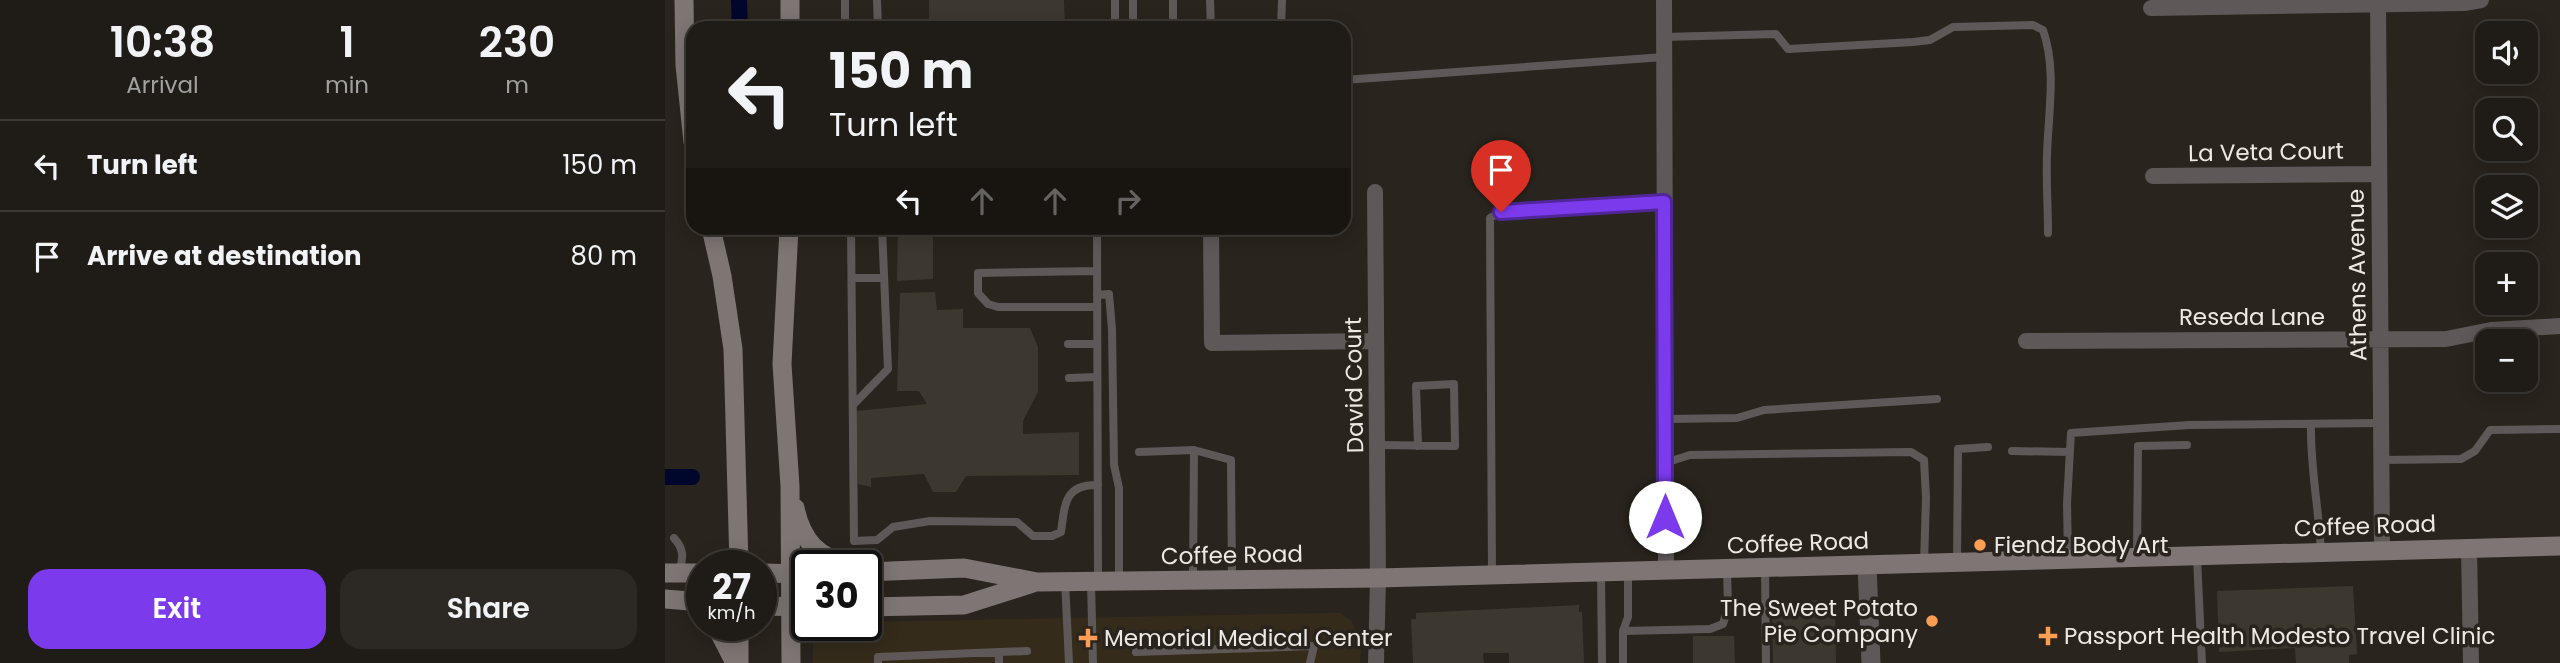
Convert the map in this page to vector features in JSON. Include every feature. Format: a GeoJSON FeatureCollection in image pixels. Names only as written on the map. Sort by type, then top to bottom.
{"type":"FeatureCollection","features":[{"type":"Feature","properties":{"kind":"main road"},"geometry":{"type":"LineString","coordinates":[[684,0],[686,75]]}},
{"type":"Feature","properties":{"kind":"main road"},"geometry":{"type":"LineString","coordinates":[[790,0],[790,21]]}},
{"type":"Feature","properties":{"kind":"main road"},"geometry":{"type":"LineString","coordinates":[[713,235],[733,349],[739,550]]}},
{"type":"Feature","properties":{"kind":"main road"},"geometry":{"type":"LineString","coordinates":[[789,235],[782,364],[797,550]]}},
{"type":"Feature","properties":{"kind":"main road"},"geometry":{"type":"LineString","coordinates":[[790,485],[799,525],[816,550]]}},
{"type":"Feature","properties":{"kind":"main road","name":"Coffee Road"},"geometry":{"type":"LineString","coordinates":[[882,571],[964,568],[1037,582],[1378,578],[2560,546]]}},
{"type":"Feature","properties":{"kind":"main road","name":"Coffee Road"},"geometry":{"type":"LineString","coordinates":[[882,607],[964,605],[1037,582]]}},
{"type":"Feature","properties":{"kind":"main road"},"geometry":{"type":"LineString","coordinates":[[668,599],[686,601]]}},
{"type":"Feature","properties":{"kind":"main road"},"geometry":{"type":"LineString","coordinates":[[668,599],[686,609]]}},
{"type":"Feature","properties":{"kind":"main road"},"geometry":{"type":"LineString","coordinates":[[724,641],[737,663]]}},
{"type":"Feature","properties":{"kind":"main road"},"geometry":{"type":"LineString","coordinates":[[737,663],[738,641]]}},
{"type":"Feature","properties":{"kind":"main road"},"geometry":{"type":"LineString","coordinates":[[791,663],[794,641]]}},
{"type":"Feature","properties":{"kind":"street"},"geometry":{"type":"LineString","coordinates":[[1664,0],[1665,571]]}},
{"type":"Feature","properties":{"kind":"street"},"geometry":{"type":"LineString","coordinates":[[2151,8],[2378,2],[2464,3],[2481,0]]}},
{"type":"Feature","properties":{"kind":"street","name":"Athens Avenue"},"geometry":{"type":"LineString","coordinates":[[2378,2],[2382,550]]}},
{"type":"Feature","properties":{"kind":"street","name":"La Veta Court"},"geometry":{"type":"LineString","coordinates":[[2153,176],[2379,174]]}},
{"type":"Feature","properties":{"kind":"street","name":"David Court"},"geometry":{"type":"LineString","coordinates":[[1375,192],[1378,578],[1375,663]]}},
{"type":"Feature","properties":{"kind":"street"},"geometry":{"type":"LineString","coordinates":[[1211,235],[1212,343],[1376,341]]}},
{"type":"Feature","properties":{"kind":"street","name":"Reseda Lane"},"geometry":{"type":"LineString","coordinates":[[2026,341],[2447,339],[2491,330],[2560,326]]}},
{"type":"Feature","properties":{"kind":"street"},"geometry":{"type":"LineString","coordinates":[[2469,547],[2471,663]]}},
{"type":"Feature","properties":{"kind":"street"},"geometry":{"type":"LineString","coordinates":[[1867,565],[1871,663]]}},
{"type":"Feature","properties":{"kind":"lane"},"geometry":{"type":"LineString","coordinates":[[845,0],[845,21]]}},
{"type":"Feature","properties":{"kind":"lane"},"geometry":{"type":"LineString","coordinates":[[877,0],[878,21]]}},
{"type":"Feature","properties":{"kind":"lane"},"geometry":{"type":"LineString","coordinates":[[1115,0],[1115,21]]}},
{"type":"Feature","properties":{"kind":"lane"},"geometry":{"type":"LineString","coordinates":[[1133,0],[1133,21]]}},
{"type":"Feature","properties":{"kind":"lane"},"geometry":{"type":"LineString","coordinates":[[1173,0],[1173,21]]}},
{"type":"Feature","properties":{"kind":"lane"},"geometry":{"type":"LineString","coordinates":[[1210,0],[1211,21]]}},
{"type":"Feature","properties":{"kind":"lane"},"geometry":{"type":"LineString","coordinates":[[1281,21],[1282,0]]}},
{"type":"Feature","properties":{"kind":"lane"},"geometry":{"type":"LineString","coordinates":[[1664,37],[1776,34],[1788,49],[1930,40],[1953,27],[2033,25],[2043,30],[2049,47],[2050,81],[2046,159],[2048,233]]}},
{"type":"Feature","properties":{"kind":"lane"},"geometry":{"type":"LineString","coordinates":[[1351,79],[1664,57]]}},
{"type":"Feature","properties":{"kind":"lane"},"geometry":{"type":"LineString","coordinates":[[1492,575],[1490,218],[1501,212],[1664,202]]}},
{"type":"Feature","properties":{"kind":"lane"},"geometry":{"type":"LineString","coordinates":[[851,235],[854,541],[877,540],[893,527],[930,521],[1017,522],[1033,536],[1052,536],[1061,532],[1067,501],[1073,489],[1082,484],[1098,485]]}},
{"type":"Feature","properties":{"kind":"lane"},"geometry":{"type":"LineString","coordinates":[[853,405],[888,369],[882,235]]}},
{"type":"Feature","properties":{"kind":"lane"},"geometry":{"type":"LineString","coordinates":[[1093,663],[1098,485],[1097,235]]}},
{"type":"Feature","properties":{"kind":"lane"},"geometry":{"type":"LineString","coordinates":[[1097,271],[978,273],[978,293],[988,304],[998,307],[1097,307]]}},
{"type":"Feature","properties":{"kind":"lane"},"geometry":{"type":"LineString","coordinates":[[852,278],[882,278]]}},
{"type":"Feature","properties":{"kind":"lane"},"geometry":{"type":"LineString","coordinates":[[1097,295],[1109,294],[1112,329],[1114,465],[1119,488],[1119,581]]}},
{"type":"Feature","properties":{"kind":"lane"},"geometry":{"type":"LineString","coordinates":[[1068,344],[1097,344]]}},
{"type":"Feature","properties":{"kind":"lane"},"geometry":{"type":"LineString","coordinates":[[1069,377],[1097,377]]}},
{"type":"Feature","properties":{"kind":"lane"},"geometry":{"type":"LineString","coordinates":[[1377,445],[1418,446],[1455,446],[1454,384],[1416,386],[1418,446]]}},
{"type":"Feature","properties":{"kind":"lane"},"geometry":{"type":"LineString","coordinates":[[1665,419],[1737,418],[1764,410],[1937,399]]}},
{"type":"Feature","properties":{"kind":"lane"},"geometry":{"type":"LineString","coordinates":[[2068,559],[2067,503],[2071,433],[2189,425],[2381,423]]}},
{"type":"Feature","properties":{"kind":"lane"},"geometry":{"type":"LineString","coordinates":[[2311,424],[2311,454],[2321,552]]}},
{"type":"Feature","properties":{"kind":"lane"},"geometry":{"type":"LineString","coordinates":[[2381,460],[2462,459],[2475,451],[2490,430],[2560,429]]}},
{"type":"Feature","properties":{"kind":"lane"},"geometry":{"type":"LineString","coordinates":[[2137,557],[2138,446],[2187,445]]}},
{"type":"Feature","properties":{"kind":"lane"},"geometry":{"type":"LineString","coordinates":[[1957,563],[1958,449],[1988,447]]}},
{"type":"Feature","properties":{"kind":"lane"},"geometry":{"type":"LineString","coordinates":[[1139,452],[1194,450],[1231,460],[1232,580]]}},
{"type":"Feature","properties":{"kind":"lane"},"geometry":{"type":"LineString","coordinates":[[1193,580],[1194,450]]}},
{"type":"Feature","properties":{"kind":"lane"},"geometry":{"type":"LineString","coordinates":[[1665,463],[1690,455],[1910,452],[1924,460],[1924,564]]}},
{"type":"Feature","properties":{"kind":"lane"},"geometry":{"type":"LineString","coordinates":[[2011,452],[2070,452]]}},
{"type":"Feature","properties":{"kind":"lane"},"geometry":{"type":"LineString","coordinates":[[672,573],[684,557],[681,546],[674,538]]}},
{"type":"Feature","properties":{"kind":"lane"},"geometry":{"type":"LineString","coordinates":[[2197,555],[2202,663]]}},
{"type":"Feature","properties":{"kind":"lane"},"geometry":{"type":"LineString","coordinates":[[1765,568],[1766,663]]}},
{"type":"Feature","properties":{"kind":"lane"},"geometry":{"type":"LineString","coordinates":[[1623,631],[1710,629],[1723,624],[1728,607],[1727,569]]}},
{"type":"Feature","properties":{"kind":"lane"},"geometry":{"type":"LineString","coordinates":[[1601,572],[1602,663]]}},
{"type":"Feature","properties":{"kind":"lane"},"geometry":{"type":"LineString","coordinates":[[1623,663],[1623,631],[1628,617],[1628,572]]}},
{"type":"Feature","properties":{"kind":"lane"},"geometry":{"type":"LineString","coordinates":[[1065,581],[1069,663]]}},
{"type":"Feature","properties":{"kind":"lane"},"geometry":{"type":"LineString","coordinates":[[1136,652],[1314,646],[1310,663]]}},
{"type":"Feature","properties":{"kind":"lane"},"geometry":{"type":"LineString","coordinates":[[878,663],[877,657],[1027,651]]}},
{"type":"Feature","properties":{"kind":"lane"},"geometry":{"type":"LineString","coordinates":[[999,652],[999,663]]}},
{"type":"Feature","properties":{"kind":"shaded area","name":"Memorial Medical Center"},"geometry":{"type":"Polygon","coordinates":[[[1341,613],[1351,621],[1358,633],[1361,650],[1360,663],[813,663],[815,641],[882,641],[882,622],[1341,613]]]}},
{"type":"Feature","properties":{"kind":"building"},"geometry":{"type":"Polygon","coordinates":[[[929,0],[1064,0],[1065,21],[929,21],[929,0]]]}},
{"type":"Feature","properties":{"kind":"building"},"geometry":{"type":"Polygon","coordinates":[[[898,235],[933,235],[933,279],[897,281],[898,235]]]}},
{"type":"Feature","properties":{"kind":"building"},"geometry":{"type":"Polygon","coordinates":[[[935,292],[937,310],[963,309],[963,328],[1030,328],[1038,347],[1038,392],[1023,421],[1023,434],[1079,432],[1079,475],[966,476],[956,492],[933,492],[924,474],[871,478],[871,487],[858,484],[856,411],[927,404],[919,391],[897,391],[900,293],[935,292]]]}},
{"type":"Feature","properties":{"kind":"building"},"geometry":{"type":"Polygon","coordinates":[[[2353,586],[2357,654],[2349,655],[2349,663],[2296,663],[2295,648],[2219,652],[2217,591],[2353,586]]]}},
{"type":"Feature","properties":{"kind":"building"},"geometry":{"type":"Polygon","coordinates":[[[1835,600],[1836,663],[1773,663],[1772,601],[1835,600]]]}},
{"type":"Feature","properties":{"kind":"building"},"geometry":{"type":"Polygon","coordinates":[[[1579,605],[1579,612],[1582,612],[1584,663],[1509,663],[1509,653],[1483,653],[1484,663],[1413,663],[1411,619],[1416,619],[1416,613],[1579,605]]]}},
{"type":"Feature","properties":{"kind":"building"},"geometry":{"type":"Polygon","coordinates":[[[1693,636],[1734,636],[1735,663],[1693,663],[1693,636]]]}},
{"type":"Feature","properties":{"kind":"waterway"},"geometry":{"type":"LineString","coordinates":[[739,0],[740,21]]}},
{"type":"Feature","properties":{"kind":"waterway"},"geometry":{"type":"LineString","coordinates":[[665,477],[692,477]]}},
{"type":"Feature","properties":{"kind":"place","name":"Fiendz Body Art"},"geometry":{"type":"Point","coordinates":[1980,545]}},
{"type":"Feature","properties":{"kind":"place","name":"The Sweet Potato Pie Company"},"geometry":{"type":"Point","coordinates":[1932,621]}},
{"type":"Feature","properties":{"kind":"place","name":"Passport Health Modesto Travel Clinic"},"geometry":{"type":"Point","coordinates":[2048,636]}},
{"type":"Feature","properties":{"kind":"place","name":"Memorial Medical Center"},"geometry":{"type":"Point","coordinates":[1088,638]}},
{"type":"Feature","properties":{"kind":"route"},"geometry":{"type":"LineString","coordinates":[[1501,212],[1664,202],[1665,517]]}}]}
